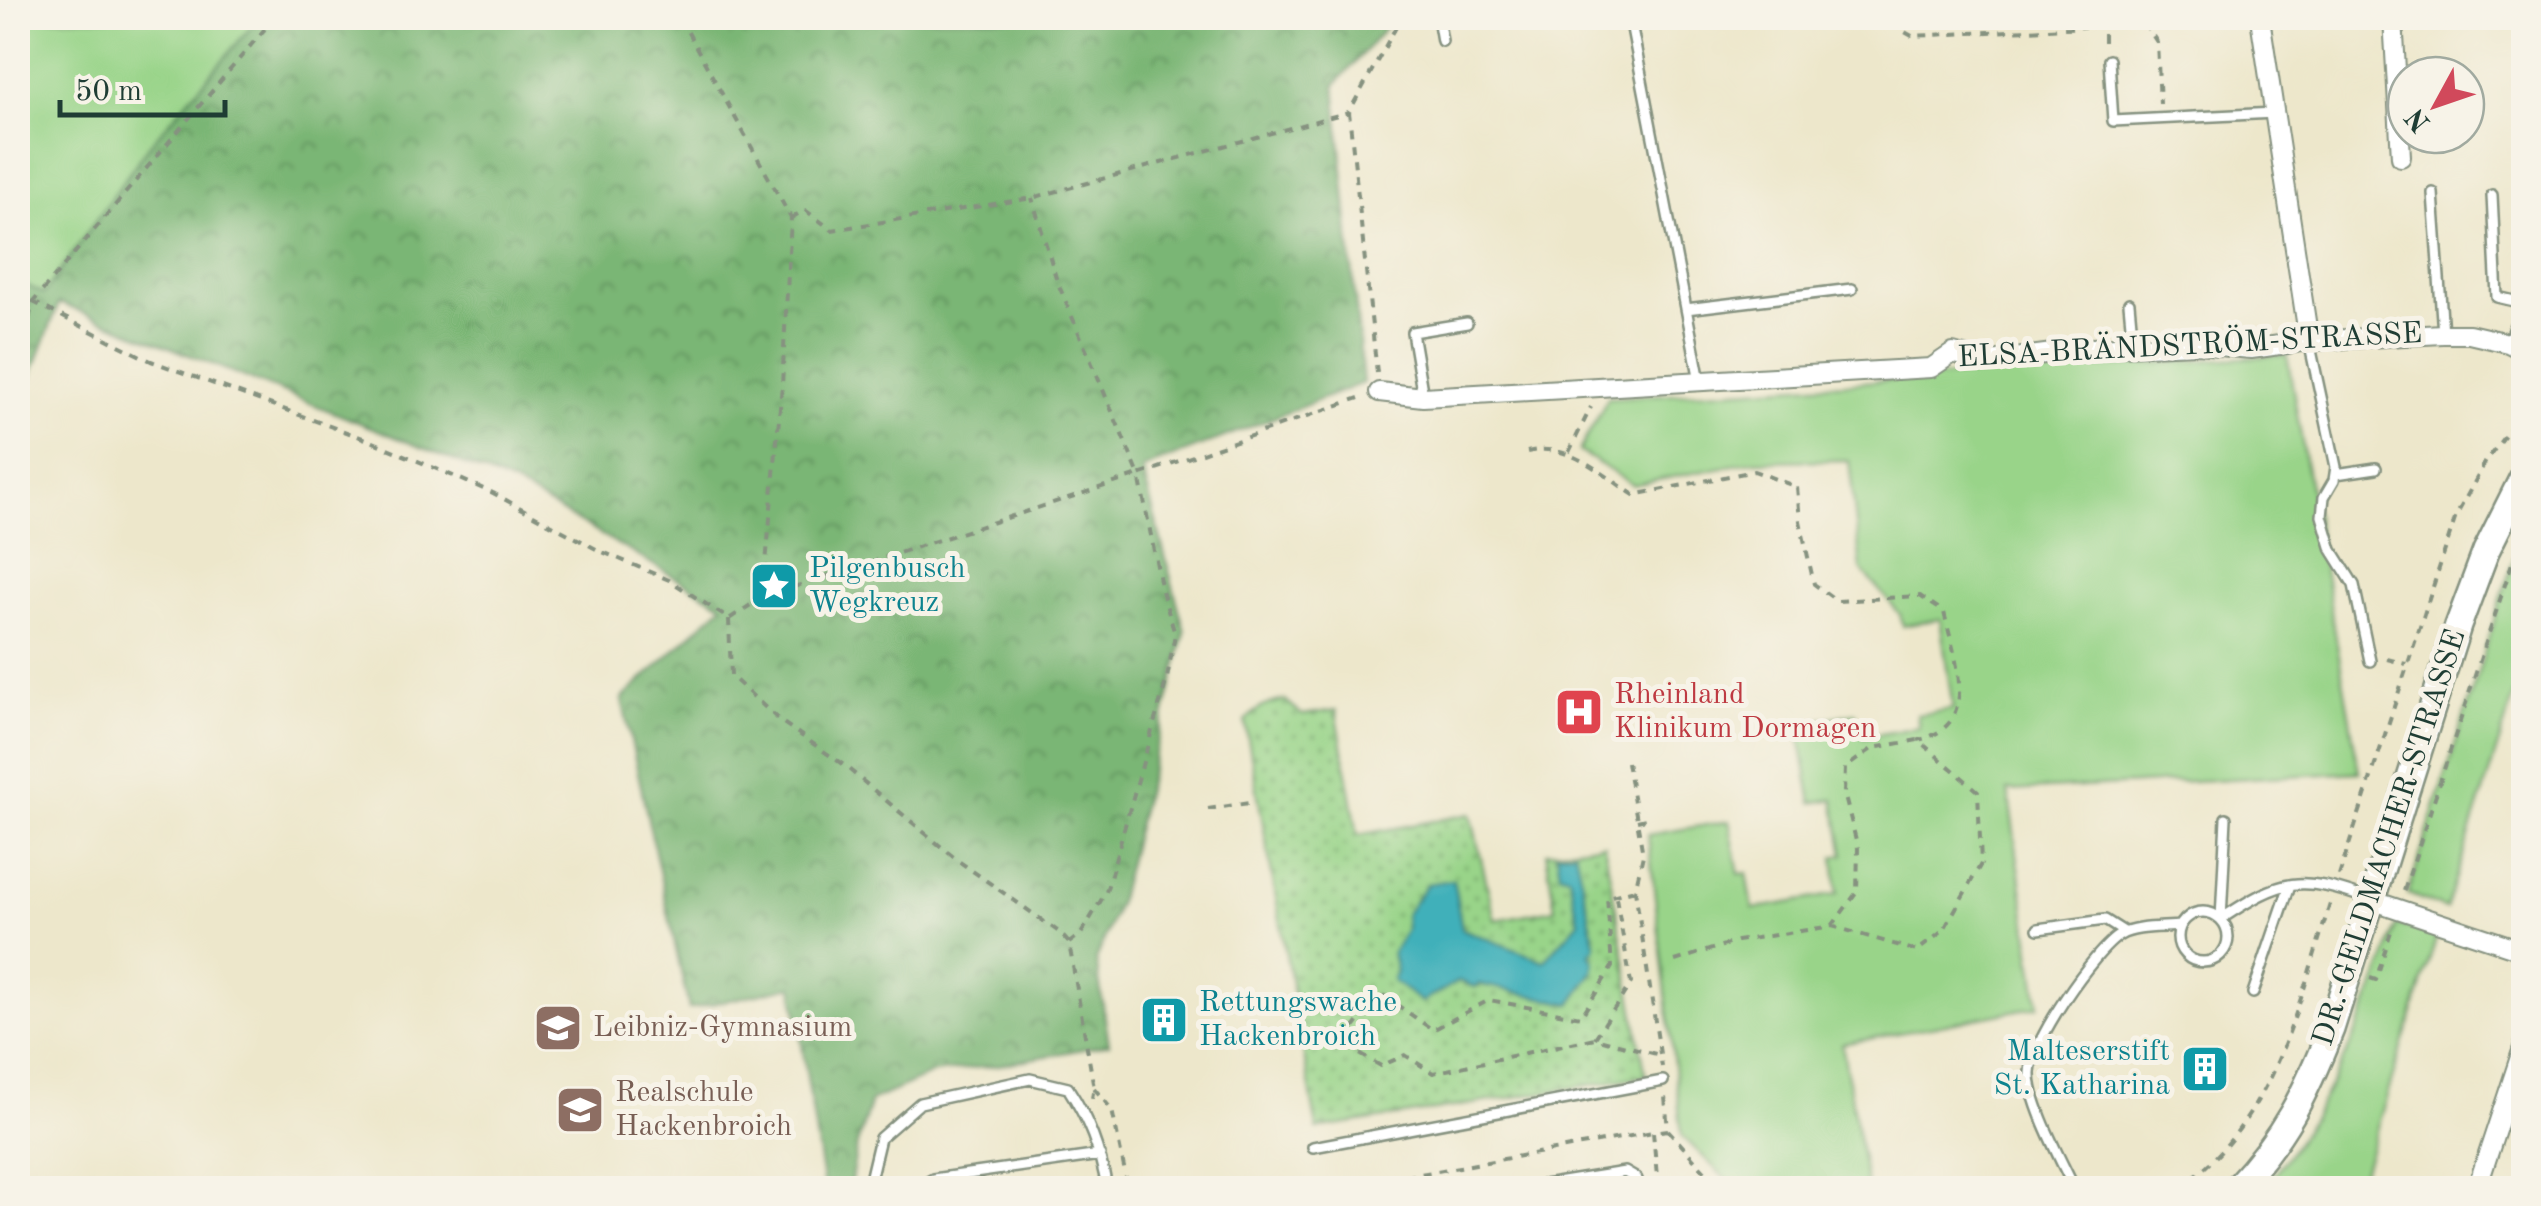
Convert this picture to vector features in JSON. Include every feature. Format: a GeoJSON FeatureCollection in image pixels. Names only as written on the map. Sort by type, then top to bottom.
{"type":"FeatureCollection","features":[{"type":"Feature","properties":{"kind":"street"},"geometry":{"type":"LineString","coordinates":[[2260,18],[2310,341]]}},
{"type":"Feature","properties":{"kind":"street"},"geometry":{"type":"LineString","coordinates":[[2393,18],[2401,158]]}},
{"type":"Feature","properties":{"kind":"street","name":"ELSA-BRÄNDSTRÖM-STRASSE"},"geometry":{"type":"LineString","coordinates":[[1379,392],[1423,397],[1932,368],[1952,352],[1984,362],[2133,346],[2198,344],[2250,349],[2310,341],[2444,334],[2469,334],[2516,347]]}},
{"type":"Feature","properties":{"kind":"street","name":"DR.-GELDMACHER-STRASSE"},"geometry":{"type":"LineString","coordinates":[[2236,1188],[2279,1139],[2310,1082],[2458,626],[2486,551],[2524,475]]}},
{"type":"Feature","properties":{"kind":"street"},"geometry":{"type":"LineString","coordinates":[[2371,900],[2524,951]]}},
{"type":"Feature","properties":{"kind":"street"},"geometry":{"type":"LineString","coordinates":[[2477,1188],[2524,1044]]}},
{"type":"Feature","properties":{"kind":"lane"},"geometry":{"type":"LineString","coordinates":[[1438,18],[1442,41]]}},
{"type":"Feature","properties":{"kind":"lane"},"geometry":{"type":"LineString","coordinates":[[1630,18],[1700,381]]}},
{"type":"Feature","properties":{"kind":"lane"},"geometry":{"type":"LineString","coordinates":[[2108,60],[2113,121],[2276,113]]}},
{"type":"Feature","properties":{"kind":"lane"},"geometry":{"type":"LineString","coordinates":[[2433,193],[2444,334]]}},
{"type":"Feature","properties":{"kind":"lane"},"geometry":{"type":"LineString","coordinates":[[2492,196],[2497,298],[2523,303],[2516,347]]}},
{"type":"Feature","properties":{"kind":"lane"},"geometry":{"type":"LineString","coordinates":[[1686,310],[1852,289]]}},
{"type":"Feature","properties":{"kind":"lane"},"geometry":{"type":"LineString","coordinates":[[2130,303],[2133,346]]}},
{"type":"Feature","properties":{"kind":"lane"},"geometry":{"type":"LineString","coordinates":[[1423,397],[1412,332],[1468,323]]}},
{"type":"Feature","properties":{"kind":"lane"},"geometry":{"type":"LineString","coordinates":[[2310,341],[2336,474],[2324,497],[2322,516],[2332,550],[2354,585],[2370,661]]}},
{"type":"Feature","properties":{"kind":"lane"},"geometry":{"type":"LineString","coordinates":[[2336,474],[2376,468]]}},
{"type":"Feature","properties":{"kind":"lane"},"geometry":{"type":"LineString","coordinates":[[2221,919],[2206,912],[2191,914],[2180,926],[2178,942],[2185,956],[2199,963],[2215,960],[2226,948],[2228,933],[2221,919],[2226,818]]}},
{"type":"Feature","properties":{"kind":"lane"},"geometry":{"type":"LineString","coordinates":[[2221,919],[2265,890],[2305,882],[2336,887],[2371,900]]}},
{"type":"Feature","properties":{"kind":"lane"},"geometry":{"type":"LineString","coordinates":[[2252,993],[2290,885]]}},
{"type":"Feature","properties":{"kind":"lane"},"geometry":{"type":"LineString","coordinates":[[2038,929],[2105,920],[2124,932]]}},
{"type":"Feature","properties":{"kind":"lane"},"geometry":{"type":"LineString","coordinates":[[2074,1188],[2034,1095],[2029,1073],[2035,1051],[2084,970],[2104,946],[2124,932],[2180,926]]}},
{"type":"Feature","properties":{"kind":"lane"},"geometry":{"type":"LineString","coordinates":[[868,1188],[880,1138],[920,1103],[1030,1079],[1068,1088],[1087,1117],[1106,1188]]}},
{"type":"Feature","properties":{"kind":"lane"},"geometry":{"type":"LineString","coordinates":[[1313,1147],[1664,1081]]}},
{"type":"Feature","properties":{"kind":"lane"},"geometry":{"type":"LineString","coordinates":[[917,1188],[933,1179],[1100,1154]]}},
{"type":"Feature","properties":{"kind":"lane"},"geometry":{"type":"LineString","coordinates":[[1525,1188],[1625,1172],[1636,1179],[1638,1188]]}},
{"type":"Feature","properties":{"kind":"path"},"geometry":{"type":"LineString","coordinates":[[18,366],[33,302],[274,18]]}},
{"type":"Feature","properties":{"kind":"path"},"geometry":{"type":"LineString","coordinates":[[680,18],[790,218],[782,385],[763,598]]}},
{"type":"Feature","properties":{"kind":"path"},"geometry":{"type":"LineString","coordinates":[[729,620],[763,598],[1379,392],[1348,112],[1401,18]]}},
{"type":"Feature","properties":{"kind":"path"},"geometry":{"type":"LineString","coordinates":[[1898,18],[1905,32],[1912,36],[2104,26],[2144,20],[2157,42],[2161,118]]}},
{"type":"Feature","properties":{"kind":"path"},"geometry":{"type":"LineString","coordinates":[[2104,26],[2108,60]]}},
{"type":"Feature","properties":{"kind":"path"},"geometry":{"type":"LineString","coordinates":[[790,218],[805,210],[832,230],[1032,198],[1348,112]]}},
{"type":"Feature","properties":{"kind":"path"},"geometry":{"type":"LineString","coordinates":[[1032,198],[1057,282],[1138,475],[1162,592],[1175,634],[1167,678],[1106,892],[1080,934],[1068,943]]}},
{"type":"Feature","properties":{"kind":"path"},"geometry":{"type":"LineString","coordinates":[[33,302],[151,361],[371,441],[494,493],[598,550],[669,580],[729,620]]}},
{"type":"Feature","properties":{"kind":"path"},"geometry":{"type":"LineString","coordinates":[[1569,452],[1600,387]]}},
{"type":"Feature","properties":{"kind":"path"},"geometry":{"type":"LineString","coordinates":[[2179,1188],[2198,1175],[2234,1138],[2264,1092],[2285,1048],[2456,516],[2486,460],[2524,410]]}},
{"type":"Feature","properties":{"kind":"path"},"geometry":{"type":"LineString","coordinates":[[2516,417],[2524,423]]}},
{"type":"Feature","properties":{"kind":"path"},"geometry":{"type":"LineString","coordinates":[[1527,452],[1569,452],[1634,496],[1754,471],[1797,487],[1814,584],[1836,601],[1920,596],[1944,612],[1962,694],[1950,722],[1936,736],[1873,748],[1845,768],[1844,792],[1858,848],[1857,892],[1832,926]]}},
{"type":"Feature","properties":{"kind":"path"},"geometry":{"type":"LineString","coordinates":[[2349,971],[2376,980],[2524,529]]}},
{"type":"Feature","properties":{"kind":"path"},"geometry":{"type":"LineString","coordinates":[[729,620],[731,676],[779,720],[845,766],[957,860],[1059,932],[1068,943],[1094,1088],[1087,1117]]}},
{"type":"Feature","properties":{"kind":"path"},"geometry":{"type":"LineString","coordinates":[[2370,661],[2383,658],[2406,664]]}},
{"type":"Feature","properties":{"kind":"path"},"geometry":{"type":"LineString","coordinates":[[1675,961],[1737,941],[1832,926],[1917,951],[1943,931],[1980,864],[1978,791],[1918,740]]}},
{"type":"Feature","properties":{"kind":"path"},"geometry":{"type":"LineString","coordinates":[[1627,762],[1643,855],[1635,890],[1668,1130],[1720,1188]]}},
{"type":"Feature","properties":{"kind":"path"},"geometry":{"type":"LineString","coordinates":[[1208,810],[1248,802]]}},
{"type":"Feature","properties":{"kind":"path"},"geometry":{"type":"LineString","coordinates":[[1637,821],[1650,818]]}},
{"type":"Feature","properties":{"kind":"path"},"geometry":{"type":"LineString","coordinates":[[1635,890],[1607,897],[1612,966],[1580,1017],[1489,1000],[1434,1030],[1380,992],[1342,1044],[1381,1066],[1404,1055],[1433,1074],[1595,1038],[1660,1055]]}},
{"type":"Feature","properties":{"kind":"path"},"geometry":{"type":"LineString","coordinates":[[1595,1038],[1631,983],[1616,892]]}},
{"type":"Feature","properties":{"kind":"path"},"geometry":{"type":"LineString","coordinates":[[1094,1088],[1112,1110],[1126,1178]]}},
{"type":"Feature","properties":{"kind":"path"},"geometry":{"type":"LineString","coordinates":[[1343,1188],[1668,1130]]}},
{"type":"Feature","properties":{"kind":"path"},"geometry":{"type":"LineString","coordinates":[[1653,1132],[1658,1188]]}},
{"type":"Feature","properties":{"kind":"green space"},"geometry":{"type":"Polygon","coordinates":[[[18,18],[259,18],[147,148],[44,294],[18,281],[18,18]]]}},
{"type":"Feature","properties":{"kind":"green space"},"geometry":{"type":"Polygon","coordinates":[[[259,18],[1394,18],[1335,85],[1363,383],[1142,469],[1185,632],[1118,903],[1096,960],[1109,1044],[934,1073],[871,1101],[857,1144],[850,1188],[824,1188],[793,986],[689,1009],[622,699],[723,605],[513,484],[59,303],[18,410],[18,281],[44,294],[147,148],[259,18]]]}},
{"type":"Feature","properties":{"kind":"green space"},"geometry":{"type":"Polygon","coordinates":[[[2287,355],[2359,772],[2008,791],[2039,1006],[1842,1044],[1867,1188],[1735,1188],[1682,1136],[1648,835],[1729,821],[1739,874],[1747,873],[1753,909],[1838,894],[1834,857],[1844,854],[1834,799],[1812,803],[1798,724],[1856,713],[1863,737],[1919,727],[1917,715],[1953,709],[1940,619],[1903,626],[1900,614],[1861,569],[1849,460],[1753,461],[1633,485],[1579,451],[1608,398],[2287,355]]]}},
{"type":"Feature","properties":{"kind":"green space"},"geometry":{"type":"Polygon","coordinates":[[[2523,549],[2523,667],[2446,909],[2408,894],[2514,558],[2523,549]]]}},
{"type":"Feature","properties":{"kind":"green space"},"geometry":{"type":"Polygon","coordinates":[[[1285,700],[1302,715],[1336,710],[1358,835],[1471,814],[1495,920],[1555,909],[1546,852],[1604,844],[1646,1076],[1317,1129],[1245,722],[1267,705],[1285,700]],[[1569,875],[1579,922],[1543,962],[1462,929],[1452,881],[1406,930],[1392,953],[1396,971],[1474,987],[1591,957],[1569,875]]]}},
{"type":"Feature","properties":{"kind":"green space"},"geometry":{"type":"Polygon","coordinates":[[[2397,924],[2437,936],[2358,1188],[2263,1188],[2305,1130],[2342,1063],[2373,993],[2397,924]]]}},
{"type":"Feature","properties":{"kind":"water"},"geometry":{"type":"Polygon","coordinates":[[[1575,851],[1596,947],[1590,954],[1595,961],[1593,972],[1571,1004],[1459,981],[1422,1002],[1392,981],[1396,971],[1392,953],[1406,930],[1405,915],[1427,884],[1453,880],[1462,929],[1544,961],[1579,922],[1569,876],[1560,873],[1557,853],[1575,851]]]}},
{"type":"Feature","properties":{"kind":"place","name":"Pilgenbusch Wegkreuz"},"geometry":{"type":"Point","coordinates":[774,586]}},
{"type":"Feature","properties":{"kind":"place","name":"Rheinland Klinikum Dormagen"},"geometry":{"type":"Point","coordinates":[1579,712]}},
{"type":"Feature","properties":{"kind":"place","name":"Rettungswache Hackenbroich"},"geometry":{"type":"Point","coordinates":[1164,1020]}},
{"type":"Feature","properties":{"kind":"place","name":"Leibniz-Gymnasium"},"geometry":{"type":"Point","coordinates":[558,1028]}},
{"type":"Feature","properties":{"kind":"place","name":"Malteserstift St. Katharina"},"geometry":{"type":"Point","coordinates":[2205,1069]}},
{"type":"Feature","properties":{"kind":"place","name":"Realschule Hackenbroich"},"geometry":{"type":"Point","coordinates":[580,1110]}}]}
